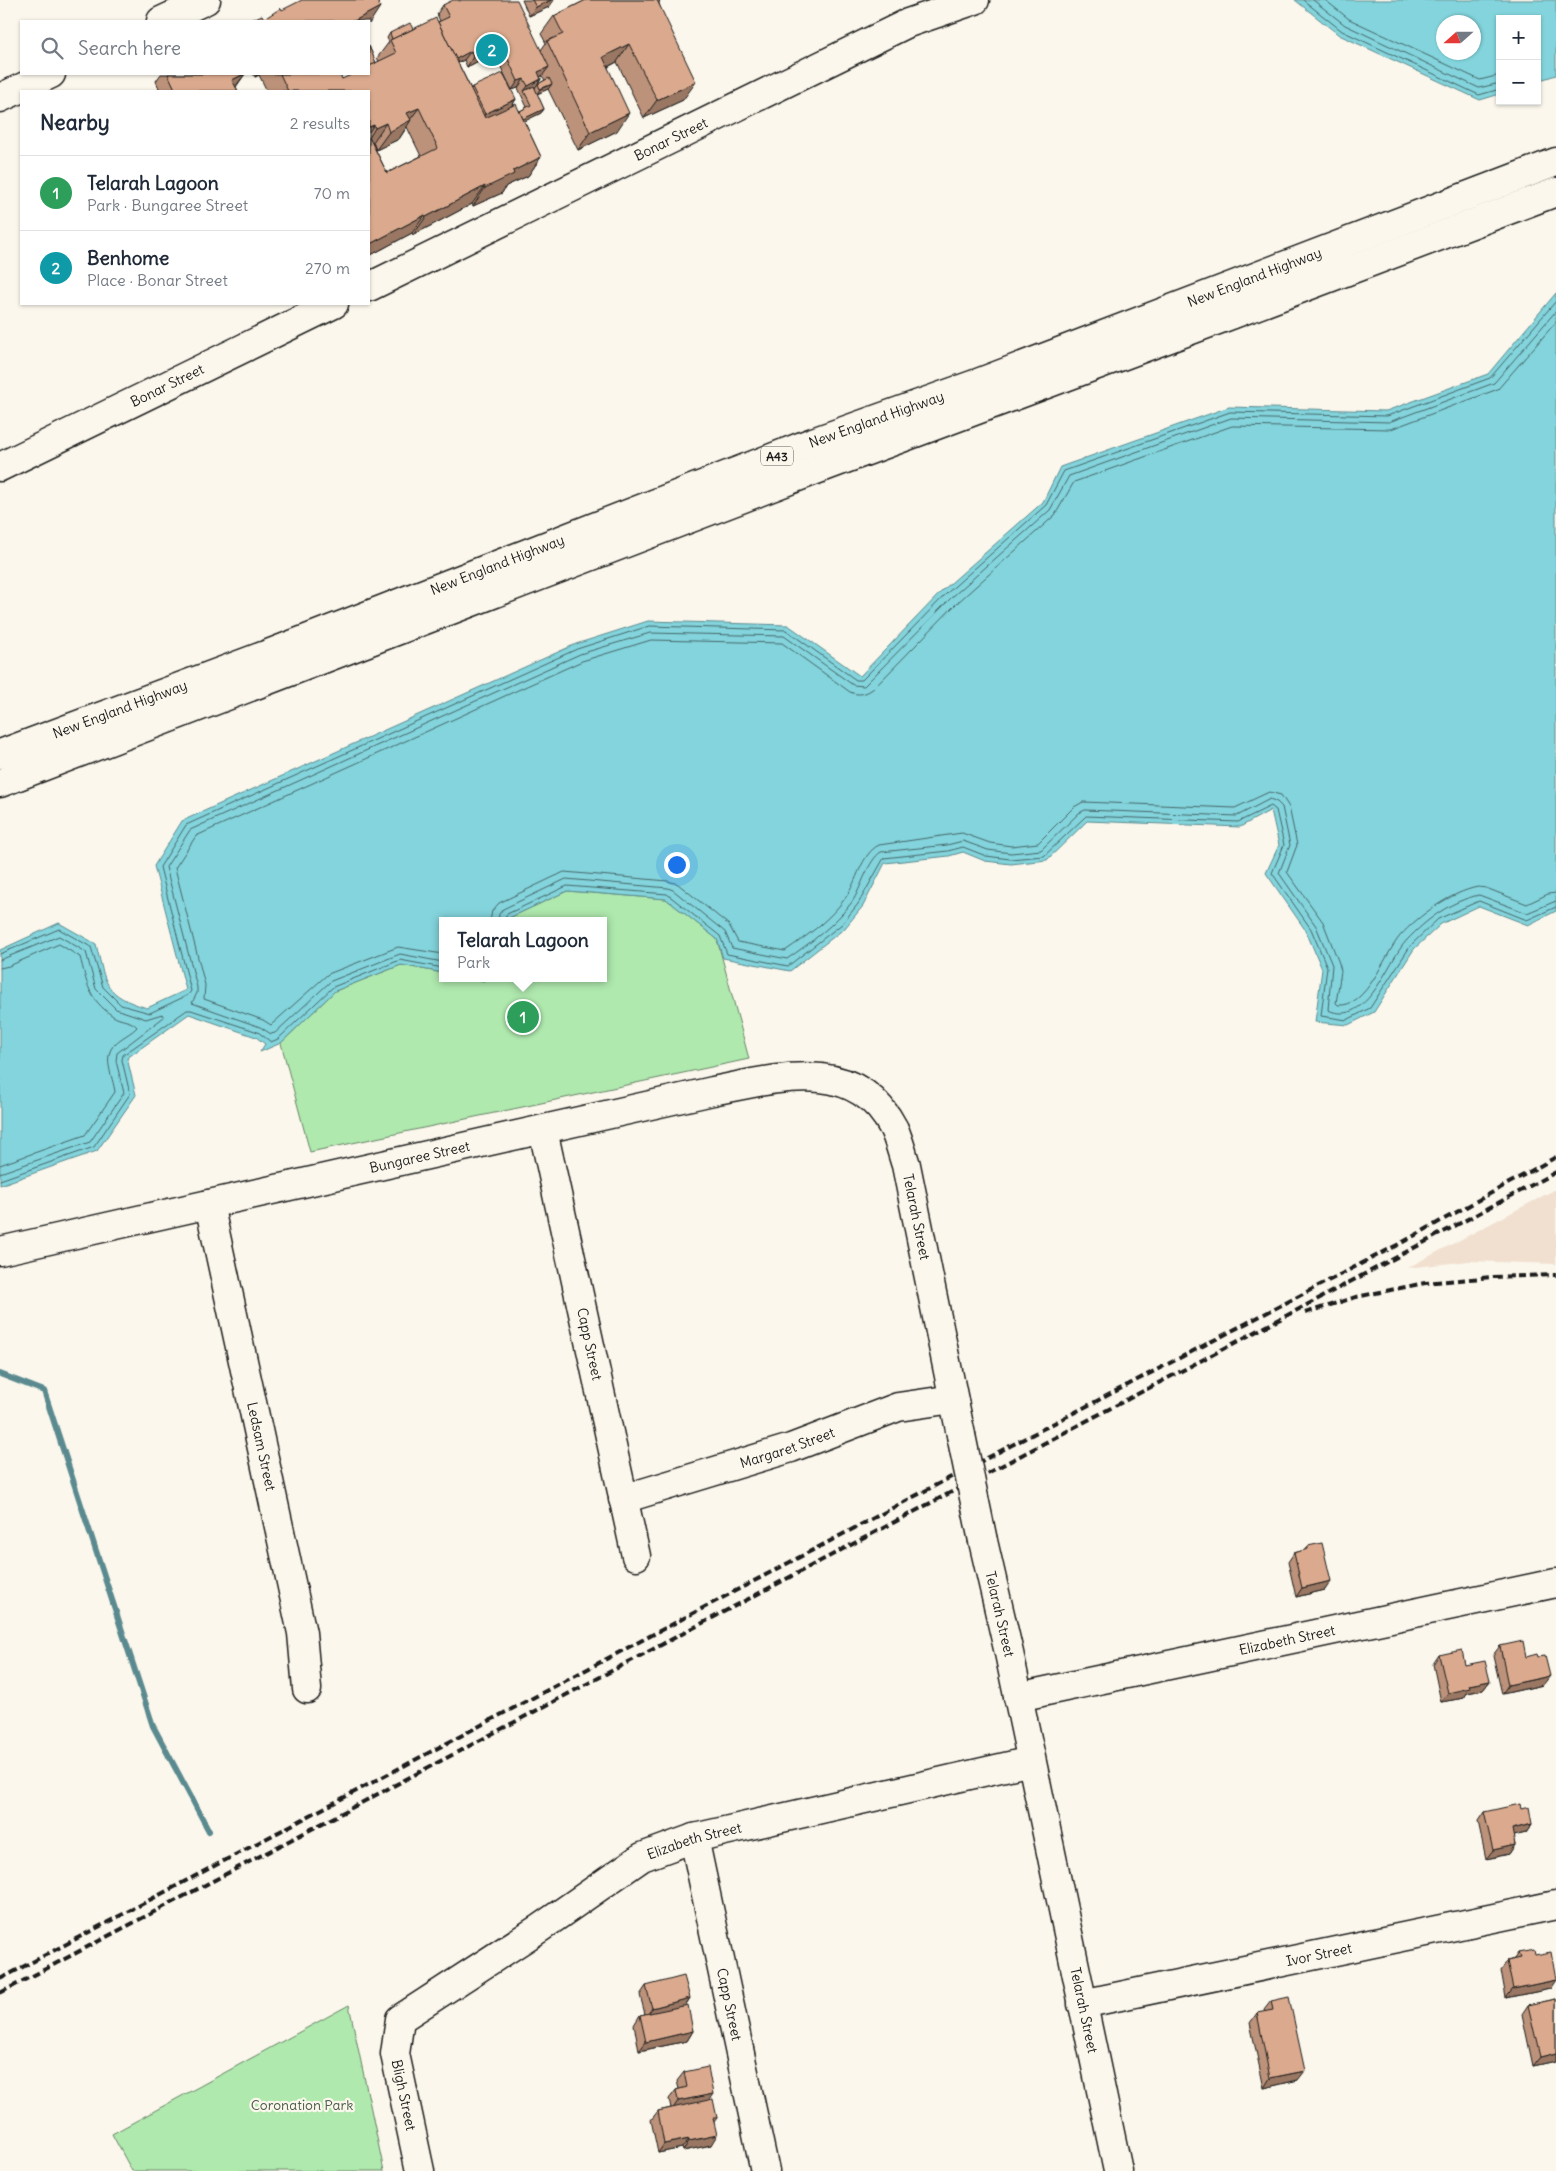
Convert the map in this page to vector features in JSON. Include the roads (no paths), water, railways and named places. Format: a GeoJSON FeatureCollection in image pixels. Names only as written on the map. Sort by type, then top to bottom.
{"type":"FeatureCollection","features":[{"type":"Feature","properties":{"kind":"main road"},"geometry":{"type":"LineString","coordinates":[[163,20],[206,0]]}},
{"type":"Feature","properties":{"kind":"main road","name":"Bonar Street"},"geometry":{"type":"LineString","coordinates":[[370,287],[908,23],[976,0]]}},
{"type":"Feature","properties":{"kind":"main road"},"geometry":{"type":"LineString","coordinates":[[0,98],[49,75]]}},
{"type":"Feature","properties":{"kind":"main road","name":"New England Highway"},"geometry":{"type":"LineString","coordinates":[[0,754],[268,654],[810,443],[975,384],[1556,162]]}},
{"type":"Feature","properties":{"kind":"main road","name":"New England Highway"},"geometry":{"type":"LineString","coordinates":[[0,783],[807,473],[1556,192]]}},
{"type":"Feature","properties":{"kind":"main road","name":"Bonar Street"},"geometry":{"type":"LineString","coordinates":[[0,467],[332,305]]}},
{"type":"Feature","properties":{"kind":"main road","name":"Bungaree Street"},"geometry":{"type":"LineString","coordinates":[[0,1251],[713,1091],[789,1076],[840,1081]]}},
{"type":"Feature","properties":{"kind":"main road","name":"Telarah Street"},"geometry":{"type":"LineString","coordinates":[[840,1081],[859,1090],[874,1101],[894,1129],[906,1165],[953,1399],[1118,2171]]}},
{"type":"Feature","properties":{"kind":"main road","name":"Capp Street"},"geometry":{"type":"LineString","coordinates":[[543,1130],[636,1556]]}},
{"type":"Feature","properties":{"kind":"main road","name":"Ledsam Street"},"geometry":{"type":"LineString","coordinates":[[209,1204],[302,1633],[308,1689]]}},
{"type":"Feature","properties":{"kind":"main road","name":"Margaret Street"},"geometry":{"type":"LineString","coordinates":[[623,1499],[790,1448],[898,1407],[953,1399]]}},
{"type":"Feature","properties":{"kind":"main road","name":"Elizabeth Street"},"geometry":{"type":"LineString","coordinates":[[1018,1697],[1556,1583]]}},
{"type":"Feature","properties":{"kind":"main road","name":"Elizabeth Street"},"geometry":{"type":"LineString","coordinates":[[400,2019],[540,1928],[642,1857],[694,1838],[1031,1761]]}},
{"type":"Feature","properties":{"kind":"main road","name":"Capp Street"},"geometry":{"type":"LineString","coordinates":[[694,1838],[765,2171]]}},
{"type":"Feature","properties":{"kind":"main road","name":"Ivor Street"},"geometry":{"type":"LineString","coordinates":[[1082,2004],[1556,1905]]}},
{"type":"Feature","properties":{"kind":"main road","name":"Bligh Street"},"geometry":{"type":"LineString","coordinates":[[400,2019],[395,2054],[420,2171]]}},
{"type":"Feature","properties":{"kind":"water"},"geometry":{"type":"Polygon","coordinates":[[[1295,0],[1556,0],[1556,75],[1541,80],[1541,15],[1496,15],[1496,95],[1480,100],[1339,35],[1295,0]]]}},
{"type":"Feature","properties":{"kind":"water"},"geometry":{"type":"Polygon","coordinates":[[[1556,293],[1556,911],[1528,925],[1479,906],[1441,924],[1414,949],[1374,1012],[1348,1025],[1315,1022],[1322,969],[1306,931],[1266,873],[1279,845],[1271,810],[1240,827],[1087,821],[1047,860],[1011,864],[985,861],[963,852],[949,856],[885,863],[863,906],[845,928],[790,971],[723,958],[717,939],[666,899],[567,891],[511,917],[439,917],[439,972],[401,965],[335,991],[281,1043],[260,1052],[265,1044],[256,1037],[189,1014],[127,1058],[136,1095],[97,1151],[0,1185],[0,950],[59,923],[96,944],[105,979],[115,993],[122,998],[147,1008],[186,990],[154,866],[182,821],[576,644],[648,621],[788,625],[860,676],[943,590],[1043,502],[1060,467],[1229,407],[1386,411],[1488,374],[1556,293]]]}},
{"type":"Feature","properties":{"kind":"waterway"},"geometry":{"type":"LineString","coordinates":[[0,1374],[44,1391],[153,1726],[209,1831]]}},
{"type":"Feature","properties":{"kind":"railway"},"geometry":{"type":"LineString","coordinates":[[0,1979],[1010,1446],[1403,1242],[1556,1157]]}},
{"type":"Feature","properties":{"kind":"railway"},"geometry":{"type":"LineString","coordinates":[[0,1993],[1556,1172]]}},
{"type":"Feature","properties":{"kind":"railway"},"geometry":{"type":"LineString","coordinates":[[1305,1313],[1356,1297],[1425,1283],[1493,1277],[1556,1275]]}},
{"type":"Feature","properties":{"kind":"place","name":"Benhome"},"geometry":{"type":"Point","coordinates":[492,50]}},
{"type":"Feature","properties":{"kind":"place","name":"Telarah Lagoon"},"geometry":{"type":"Point","coordinates":[523,1017]}},
{"type":"Feature","properties":{"kind":"park label","name":"Coronation Park"},"geometry":{"type":"Point","coordinates":[302,2105]}}]}
